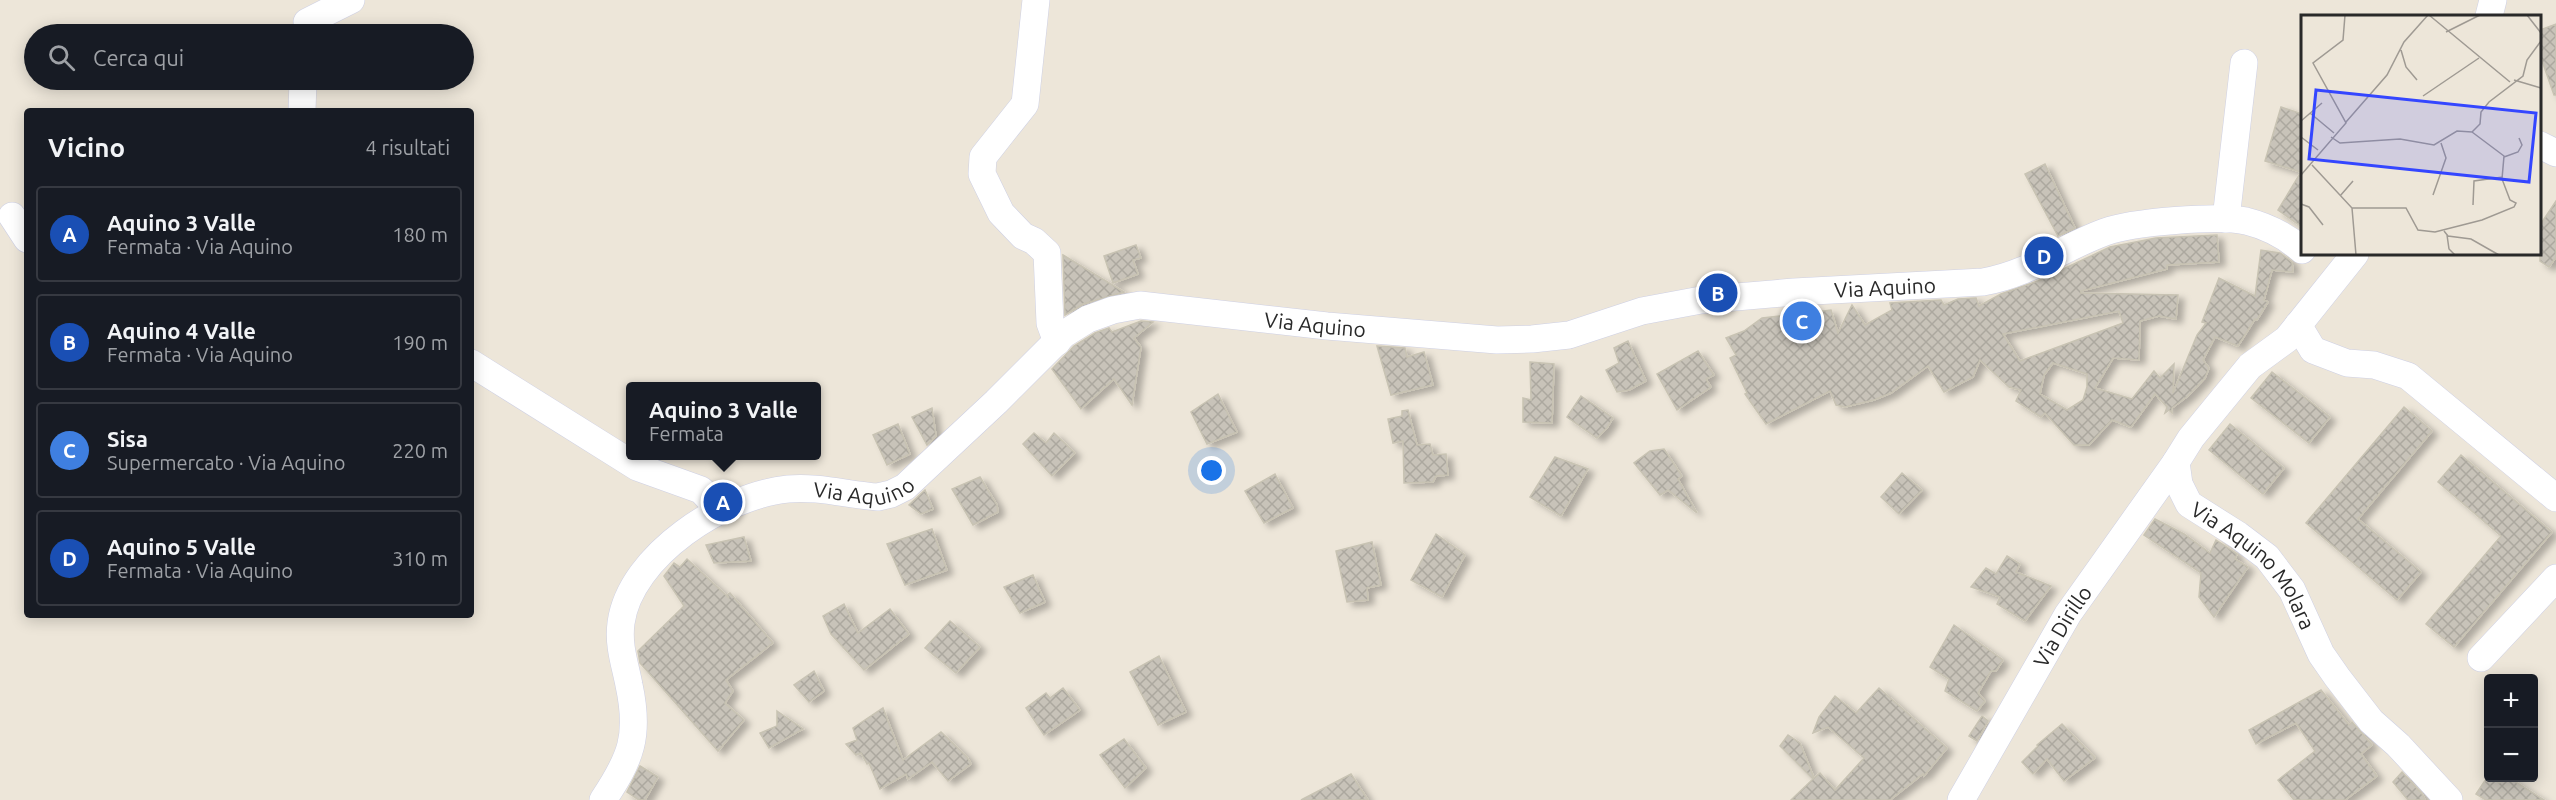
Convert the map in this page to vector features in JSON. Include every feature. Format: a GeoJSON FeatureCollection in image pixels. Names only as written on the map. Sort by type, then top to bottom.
{"type":"FeatureCollection","features":[{"type":"Feature","properties":{"kind":"street"},"geometry":{"type":"LineString","coordinates":[[308,19],[351,0]]}},
{"type":"Feature","properties":{"kind":"street"},"geometry":{"type":"LineString","coordinates":[[1036,0],[1025,104],[983,157],[982,174],[1002,213],[1023,236],[1034,241],[1047,254],[1050,323],[1057,342]]}},
{"type":"Feature","properties":{"kind":"street"},"geometry":{"type":"LineString","coordinates":[[2489,15],[2493,0]]}},
{"type":"Feature","properties":{"kind":"street"},"geometry":{"type":"LineString","coordinates":[[2226,219],[2244,63]]}},
{"type":"Feature","properties":{"kind":"street"},"geometry":{"type":"LineString","coordinates":[[302,108],[303,90]]}},
{"type":"Feature","properties":{"kind":"street"},"geometry":{"type":"LineString","coordinates":[[2541,146],[2556,153]]}},
{"type":"Feature","properties":{"kind":"street"},"geometry":{"type":"LineString","coordinates":[[12,216],[24,234]]}},
{"type":"Feature","properties":{"kind":"street","name":"Via Aquino"},"geometry":{"type":"LineString","coordinates":[[603,800],[624,768],[635,718],[629,683],[621,658],[621,622],[626,604],[652,560],[683,533],[719,509],[741,500],[789,489],[878,497],[905,487],[1064,333],[1088,319],[1113,310],[1140,305],[1327,326],[1497,340],[1532,339],[1569,335],[1642,310],[1701,300],[1994,280],[2035,266],[2103,232],[2127,225],[2226,219],[2245,221],[2274,232],[2301,249]]}},
{"type":"Feature","properties":{"kind":"street"},"geometry":{"type":"LineString","coordinates":[[2307,255],[2336,279]]}},
{"type":"Feature","properties":{"kind":"street"},"geometry":{"type":"LineString","coordinates":[[2176,462],[2192,438],[2250,366],[2287,339],[2354,255]]}},
{"type":"Feature","properties":{"kind":"street"},"geometry":{"type":"LineString","coordinates":[[2298,325],[2313,350],[2347,363],[2374,365],[2408,376],[2556,498]]}},
{"type":"Feature","properties":{"kind":"street"},"geometry":{"type":"LineString","coordinates":[[474,365],[637,467],[701,490],[719,509]]}},
{"type":"Feature","properties":{"kind":"street","name":"Via Dirillo"},"geometry":{"type":"LineString","coordinates":[[1962,799],[2068,614],[2176,462]]}},
{"type":"Feature","properties":{"kind":"street","name":"Via Aquino Molara"},"geometry":{"type":"LineString","coordinates":[[2176,462],[2179,484],[2189,504],[2238,535],[2267,557],[2292,590],[2321,654],[2337,677],[2371,721],[2398,745],[2449,800]]}},
{"type":"Feature","properties":{"kind":"street"},"geometry":{"type":"LineString","coordinates":[[2481,658],[2556,578]]}},
{"type":"Feature","properties":{"kind":"building"},"geometry":{"type":"Polygon","coordinates":[[[2556,24],[2556,95],[2554,95],[2541,58],[2541,30],[2556,24]]]}},
{"type":"Feature","properties":{"kind":"building"},"geometry":{"type":"Polygon","coordinates":[[[2281,107],[2301,114],[2301,172],[2265,161],[2281,107]]]}},
{"type":"Feature","properties":{"kind":"building"},"geometry":{"type":"Polygon","coordinates":[[[2045,164],[2075,228],[2058,236],[2025,174],[2045,164]]]}},
{"type":"Feature","properties":{"kind":"building"},"geometry":{"type":"Polygon","coordinates":[[[2301,172],[2301,226],[2278,210],[2301,172]]]}},
{"type":"Feature","properties":{"kind":"building"},"geometry":{"type":"Polygon","coordinates":[[[2556,201],[2556,257],[2549,267],[2540,261],[2541,224],[2556,201]]]}},
{"type":"Feature","properties":{"kind":"building"},"geometry":{"type":"Polygon","coordinates":[[[2217,235],[2219,262],[2167,265],[2167,269],[2081,291],[2081,293],[2178,295],[2176,319],[2159,316],[2140,321],[2139,360],[2113,358],[2095,388],[2132,399],[2154,371],[2160,378],[2174,364],[2173,393],[2197,335],[2206,323],[2202,322],[2219,278],[2255,296],[2261,250],[2280,253],[2292,262],[2293,272],[2272,270],[2264,300],[2268,302],[2257,320],[2255,319],[2238,346],[2215,337],[2203,360],[2209,368],[2205,378],[2188,396],[2172,408],[2172,413],[2169,410],[2165,413],[2167,407],[2155,394],[2131,427],[2112,420],[2089,445],[2074,445],[2045,413],[2041,417],[2016,401],[2021,390],[2009,387],[1980,360],[1973,377],[1944,392],[1928,366],[1891,393],[1874,400],[1845,407],[1836,405],[1830,391],[1766,424],[1745,394],[1747,393],[1730,358],[1736,355],[1726,338],[1744,331],[1762,318],[1831,310],[1838,333],[1852,305],[1865,325],[1892,310],[1890,303],[1941,300],[1944,305],[1958,299],[1976,298],[1979,306],[2001,294],[2038,281],[2110,247],[2156,238],[2217,235]],[[2119,311],[2003,334],[2020,361],[2123,323],[2119,311]],[[2053,363],[2044,375],[2040,394],[2067,410],[2083,400],[2087,387],[2087,374],[2053,363]]]}},
{"type":"Feature","properties":{"kind":"building"},"geometry":{"type":"Polygon","coordinates":[[[1136,245],[1141,258],[1133,260],[1138,274],[1113,283],[1104,256],[1136,245]]]}},
{"type":"Feature","properties":{"kind":"building"},"geometry":{"type":"Polygon","coordinates":[[[1063,255],[1124,292],[1083,304],[1065,315],[1063,255]]]}},
{"type":"Feature","properties":{"kind":"building"},"geometry":{"type":"Polygon","coordinates":[[[1141,321],[1153,322],[1134,338],[1141,347],[1132,405],[1114,379],[1081,409],[1052,369],[1074,346],[1095,333],[1109,328],[1112,332],[1141,321]]]}},
{"type":"Feature","properties":{"kind":"building"},"geometry":{"type":"Polygon","coordinates":[[[1628,341],[1646,381],[1629,390],[1617,392],[1606,370],[1619,363],[1614,348],[1628,341]]]}},
{"type":"Feature","properties":{"kind":"building"},"geometry":{"type":"Polygon","coordinates":[[[1377,346],[1405,348],[1407,357],[1424,352],[1433,385],[1391,395],[1377,346]]]}},
{"type":"Feature","properties":{"kind":"building"},"geometry":{"type":"Polygon","coordinates":[[[1698,351],[1714,375],[1706,379],[1711,387],[1677,410],[1657,374],[1698,351]]]}},
{"type":"Feature","properties":{"kind":"building"},"geometry":{"type":"Polygon","coordinates":[[[1530,362],[1554,364],[1552,423],[1523,422],[1523,398],[1531,400],[1530,362]]]}},
{"type":"Feature","properties":{"kind":"building"},"geometry":{"type":"Polygon","coordinates":[[[2272,372],[2330,417],[2309,443],[2251,398],[2272,372]]]}},
{"type":"Feature","properties":{"kind":"building"},"geometry":{"type":"Polygon","coordinates":[[[1218,394],[1237,432],[1207,444],[1191,412],[1218,394]]]}},
{"type":"Feature","properties":{"kind":"building"},"geometry":{"type":"Polygon","coordinates":[[[1581,396],[1613,418],[1597,438],[1567,417],[1581,396]]]}},
{"type":"Feature","properties":{"kind":"building"},"geometry":{"type":"Polygon","coordinates":[[[2404,407],[2432,431],[2358,519],[2421,572],[2397,600],[2306,523],[2404,407]]]}},
{"type":"Feature","properties":{"kind":"building"},"geometry":{"type":"Polygon","coordinates":[[[932,408],[936,436],[927,445],[912,417],[932,408]]]}},
{"type":"Feature","properties":{"kind":"building"},"geometry":{"type":"Polygon","coordinates":[[[1408,410],[1417,445],[1430,444],[1433,455],[1446,454],[1448,475],[1436,476],[1433,482],[1404,483],[1403,441],[1393,443],[1388,419],[1402,416],[1402,411],[1408,410]]]}},
{"type":"Feature","properties":{"kind":"building"},"geometry":{"type":"Polygon","coordinates":[[[898,424],[910,454],[887,465],[873,435],[898,424]]]}},
{"type":"Feature","properties":{"kind":"building"},"geometry":{"type":"Polygon","coordinates":[[[2230,424],[2284,468],[2263,494],[2209,450],[2230,424]]]}},
{"type":"Feature","properties":{"kind":"building"},"geometry":{"type":"Polygon","coordinates":[[[1034,433],[1046,443],[1054,433],[1075,453],[1052,476],[1023,444],[1034,433]]]}},
{"type":"Feature","properties":{"kind":"building"},"geometry":{"type":"Polygon","coordinates":[[[1664,449],[1682,476],[1678,479],[1697,513],[1668,490],[1660,495],[1634,463],[1650,451],[1664,449]]]}},
{"type":"Feature","properties":{"kind":"building"},"geometry":{"type":"Polygon","coordinates":[[[2461,455],[2552,532],[2454,647],[2426,624],[2501,536],[2438,482],[2461,455]]]}},
{"type":"Feature","properties":{"kind":"building"},"geometry":{"type":"Polygon","coordinates":[[[1555,457],[1588,469],[1561,516],[1530,497],[1555,457]]]}},
{"type":"Feature","properties":{"kind":"building"},"geometry":{"type":"Polygon","coordinates":[[[1902,473],[1922,490],[1899,514],[1881,497],[1902,473]]]}},
{"type":"Feature","properties":{"kind":"building"},"geometry":{"type":"Polygon","coordinates":[[[1275,474],[1293,508],[1264,523],[1245,491],[1275,474]]]}},
{"type":"Feature","properties":{"kind":"building"},"geometry":{"type":"Polygon","coordinates":[[[980,477],[997,505],[998,512],[973,525],[952,489],[980,477]]]}},
{"type":"Feature","properties":{"kind":"building"},"geometry":{"type":"Polygon","coordinates":[[[925,490],[933,509],[921,514],[909,505],[925,490]]]}},
{"type":"Feature","properties":{"kind":"building"},"geometry":{"type":"Polygon","coordinates":[[[2155,519],[2184,534],[2210,553],[2216,540],[2237,554],[2235,559],[2248,567],[2214,617],[2199,597],[2201,573],[2144,535],[2155,519]]]}},
{"type":"Feature","properties":{"kind":"building"},"geometry":{"type":"Polygon","coordinates":[[[932,529],[947,570],[905,585],[887,544],[932,529]]]}},
{"type":"Feature","properties":{"kind":"building"},"geometry":{"type":"Polygon","coordinates":[[[1436,534],[1465,555],[1442,597],[1411,580],[1436,534]]]}},
{"type":"Feature","properties":{"kind":"building"},"geometry":{"type":"Polygon","coordinates":[[[744,537],[751,561],[714,563],[706,545],[744,537]]]}},
{"type":"Feature","properties":{"kind":"building"},"geometry":{"type":"Polygon","coordinates":[[[1372,542],[1381,585],[1367,588],[1368,600],[1347,602],[1336,551],[1372,542]]]}},
{"type":"Feature","properties":{"kind":"building"},"geometry":{"type":"Polygon","coordinates":[[[2007,556],[2020,564],[2016,572],[2051,586],[2025,621],[1997,604],[2000,597],[1971,587],[1986,568],[1996,574],[2007,556]]]}},
{"type":"Feature","properties":{"kind":"building"},"geometry":{"type":"Polygon","coordinates":[[[687,559],[729,598],[727,595],[730,593],[773,643],[726,680],[733,691],[725,703],[744,720],[718,751],[640,663],[638,651],[684,606],[664,576],[674,563],[680,567],[687,559]]]}},
{"type":"Feature","properties":{"kind":"building"},"geometry":{"type":"Polygon","coordinates":[[[1033,575],[1045,602],[1020,613],[1004,587],[1033,575]]]}},
{"type":"Feature","properties":{"kind":"building"},"geometry":{"type":"Polygon","coordinates":[[[844,604],[858,633],[890,609],[909,634],[864,670],[831,634],[823,616],[844,604]]]}},
{"type":"Feature","properties":{"kind":"building"},"geometry":{"type":"Polygon","coordinates":[[[950,621],[980,647],[956,673],[925,648],[950,621]]]}},
{"type":"Feature","properties":{"kind":"building"},"geometry":{"type":"Polygon","coordinates":[[[1954,625],[2003,660],[1996,671],[1991,671],[1978,693],[1985,701],[1977,711],[1945,691],[1949,679],[1930,667],[1954,625]]]}},
{"type":"Feature","properties":{"kind":"building"},"geometry":{"type":"Polygon","coordinates":[[[1159,656],[1186,712],[1158,725],[1130,672],[1159,656]]]}},
{"type":"Feature","properties":{"kind":"building"},"geometry":{"type":"Polygon","coordinates":[[[814,671],[824,691],[809,702],[794,685],[814,671]]]}},
{"type":"Feature","properties":{"kind":"building"},"geometry":{"type":"Polygon","coordinates":[[[1063,688],[1080,710],[1044,735],[1026,708],[1046,693],[1050,698],[1063,688]]]}},
{"type":"Feature","properties":{"kind":"building"},"geometry":{"type":"Polygon","coordinates":[[[1879,688],[1947,748],[1924,776],[1923,774],[1890,800],[1791,800],[1813,779],[1780,746],[1788,735],[1800,743],[1814,778],[1820,773],[1835,790],[1864,758],[1828,727],[1813,733],[1819,717],[1835,696],[1856,713],[1879,688]]]}},
{"type":"Feature","properties":{"kind":"building"},"geometry":{"type":"Polygon","coordinates":[[[2321,690],[2349,725],[2352,722],[2372,745],[2361,754],[2377,776],[2345,800],[2294,800],[2278,780],[2315,751],[2296,723],[2256,744],[2249,730],[2321,690]]]}},
{"type":"Feature","properties":{"kind":"building"},"geometry":{"type":"Polygon","coordinates":[[[883,708],[903,760],[941,732],[967,757],[971,764],[948,781],[932,762],[908,779],[906,774],[880,789],[869,763],[867,764],[861,753],[856,755],[846,744],[857,740],[853,728],[883,708]]]}},
{"type":"Feature","properties":{"kind":"building"},"geometry":{"type":"Polygon","coordinates":[[[777,711],[803,729],[769,748],[760,733],[777,726],[777,711]]]}},
{"type":"Feature","properties":{"kind":"building"},"geometry":{"type":"Polygon","coordinates":[[[1982,716],[1988,721],[1977,741],[1969,736],[1982,716]]]}},
{"type":"Feature","properties":{"kind":"building"},"geometry":{"type":"Polygon","coordinates":[[[2062,724],[2095,758],[2064,781],[2047,759],[2033,774],[2022,762],[2037,745],[2062,724]]]}},
{"type":"Feature","properties":{"kind":"building"},"geometry":{"type":"Polygon","coordinates":[[[1124,739],[1146,768],[1125,788],[1100,755],[1124,739]]]}},
{"type":"Feature","properties":{"kind":"building"},"geometry":{"type":"Polygon","coordinates":[[[640,766],[658,777],[645,800],[639,800],[627,792],[640,766]]]}},
{"type":"Feature","properties":{"kind":"building"},"geometry":{"type":"Polygon","coordinates":[[[2402,772],[2425,800],[2408,800],[2393,782],[2402,772]]]}},
{"type":"Feature","properties":{"kind":"building"},"geometry":{"type":"Polygon","coordinates":[[[1351,774],[1368,800],[1301,800],[1351,774]]]}},
{"type":"Feature","properties":{"kind":"building"},"geometry":{"type":"Polygon","coordinates":[[[2484,782],[2516,782],[2544,800],[2486,800],[2476,794],[2484,782]]]}},
{"type":"Feature","properties":{"kind":"place","name":"Aquino 5 Valle"},"geometry":{"type":"Point","coordinates":[2044,256]}},
{"type":"Feature","properties":{"kind":"place","name":"Aquino 4 Valle"},"geometry":{"type":"Point","coordinates":[1718,293]}},
{"type":"Feature","properties":{"kind":"place","name":"Sisa"},"geometry":{"type":"Point","coordinates":[1802,321]}},
{"type":"Feature","properties":{"kind":"place","name":"Aquino 3 Valle"},"geometry":{"type":"Point","coordinates":[723,502]}}]}
